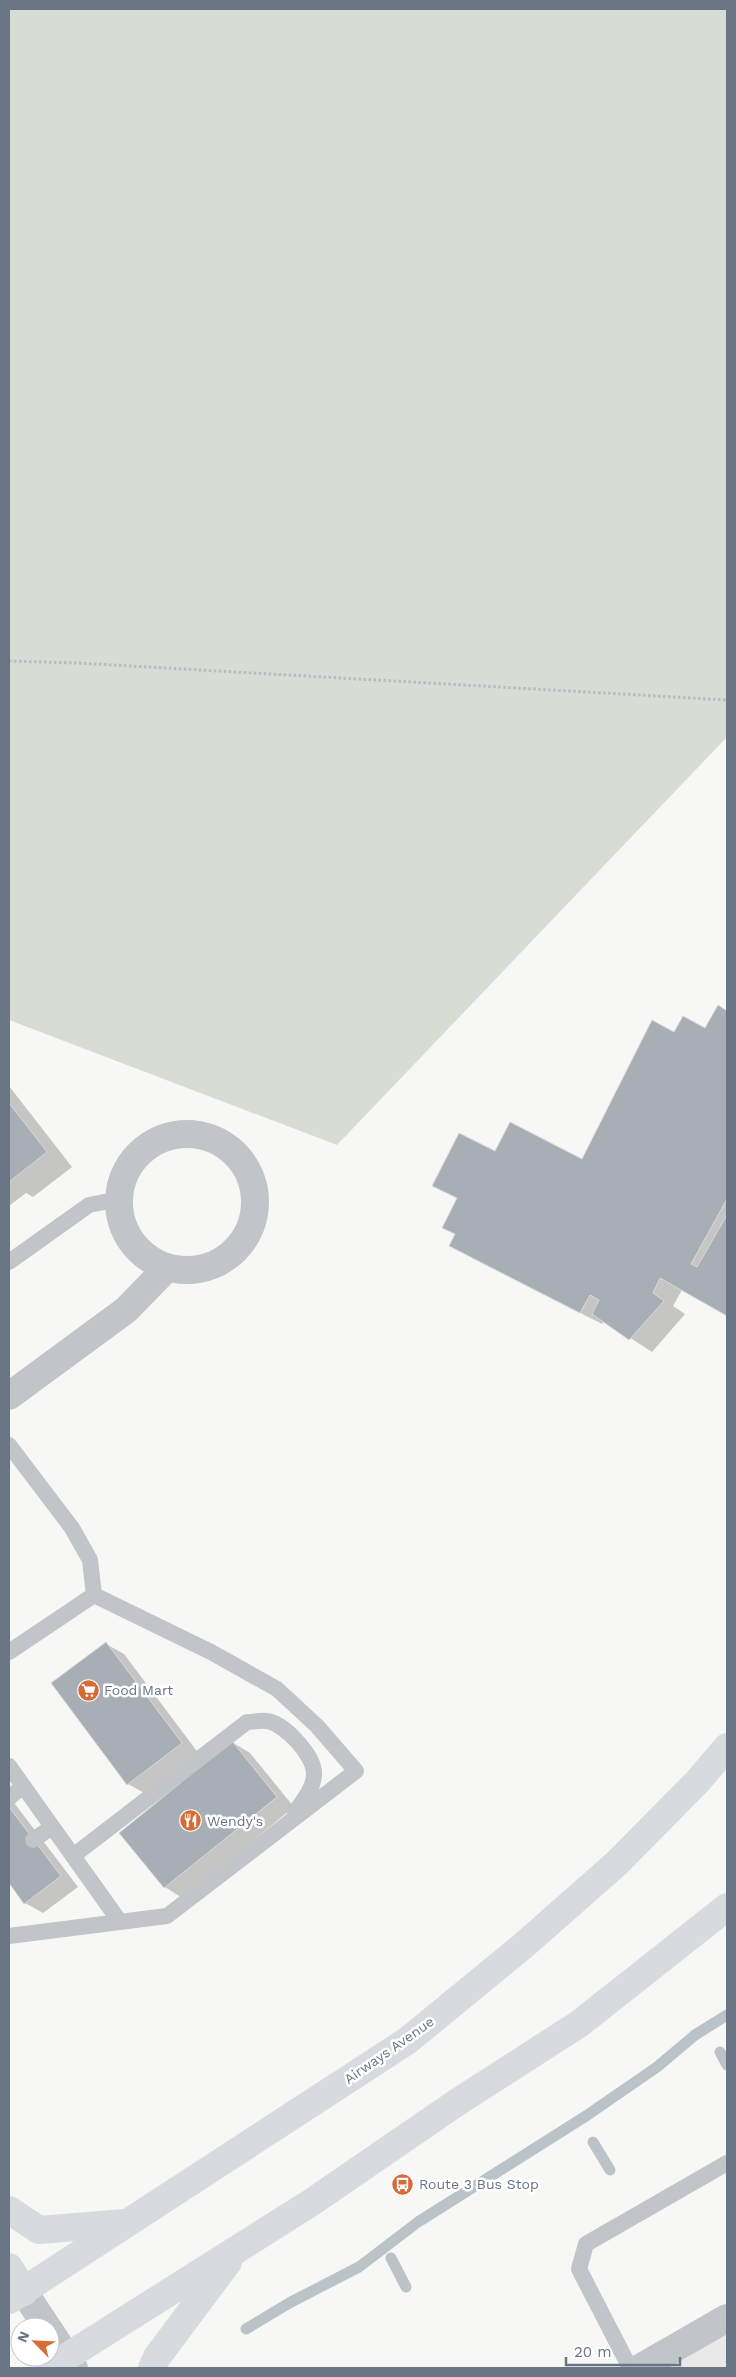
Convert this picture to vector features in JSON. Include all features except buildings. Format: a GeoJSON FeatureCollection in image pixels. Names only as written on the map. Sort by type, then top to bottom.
{"type":"FeatureCollection","features":[{"type":"Feature","properties":{"kind":"main road","name":"Airways Avenue"},"geometry":{"type":"LineString","coordinates":[[16,2296],[407,2040],[524,1946],[617,1863],[696,1782],[727,1747]]}},
{"type":"Feature","properties":{"kind":"main road"},"geometry":{"type":"LineString","coordinates":[[64,2365],[239,2248],[312,2202],[459,2101],[578,2024],[727,1907]]}},
{"type":"Feature","properties":{"kind":"main road"},"geometry":{"type":"LineString","coordinates":[[9,2210],[39,2230],[129,2223]]}},
{"type":"Feature","properties":{"kind":"main road"},"geometry":{"type":"LineString","coordinates":[[152,2368],[156,2357],[239,2248]]}},
{"type":"Feature","properties":{"kind":"main road"},"geometry":{"type":"LineString","coordinates":[[9,2267],[16,2296]]}},
{"type":"Feature","properties":{"kind":"street"},"geometry":{"type":"LineString","coordinates":[[182,1133],[206,1135],[233,1150],[248,1169],[255,1192],[254,1216],[249,1232],[234,1252],[214,1265],[191,1271],[167,1268],[140,1254],[126,1234],[118,1212],[118,1199],[119,1188],[125,1171],[139,1152],[159,1138],[182,1133]]}},
{"type":"Feature","properties":{"kind":"street"},"geometry":{"type":"LineString","coordinates":[[9,1396],[126,1310],[167,1268]]}},
{"type":"Feature","properties":{"kind":"street"},"geometry":{"type":"LineString","coordinates":[[16,2296],[37,2317]]}},
{"type":"Feature","properties":{"kind":"street"},"geometry":{"type":"LineString","coordinates":[[640,2368],[727,2318]]}},
{"type":"Feature","properties":{"kind":"lane"},"geometry":{"type":"LineString","coordinates":[[9,1262],[88,1204],[118,1199]]}},
{"type":"Feature","properties":{"kind":"lane"},"geometry":{"type":"LineString","coordinates":[[9,1445],[72,1528],[90,1560],[94,1594]]}},
{"type":"Feature","properties":{"kind":"lane"},"geometry":{"type":"LineString","coordinates":[[9,1652],[94,1594]]}},
{"type":"Feature","properties":{"kind":"lane"},"geometry":{"type":"LineString","coordinates":[[9,1936],[167,1916],[356,1771],[317,1726],[277,1689],[211,1652],[94,1594]]}},
{"type":"Feature","properties":{"kind":"lane"},"geometry":{"type":"LineString","coordinates":[[73,1856],[247,1722],[268,1721],[286,1729],[310,1759],[314,1773],[309,1792],[287,1824]]}},
{"type":"Feature","properties":{"kind":"lane"},"geometry":{"type":"LineString","coordinates":[[9,1766],[120,1922]]}},
{"type":"Feature","properties":{"kind":"lane"},"geometry":{"type":"LineString","coordinates":[[9,1798],[23,1786]]}},
{"type":"Feature","properties":{"kind":"lane"},"geometry":{"type":"LineString","coordinates":[[33,1840],[52,1827]]}},
{"type":"Feature","properties":{"kind":"lane"},"geometry":{"type":"LineString","coordinates":[[630,2368],[579,2269],[586,2244],[727,2163]]}},
{"type":"Feature","properties":{"kind":"path"},"geometry":{"type":"LineString","coordinates":[[9,661],[78,663],[727,700]]}},
{"type":"Feature","properties":{"kind":"shaded area"},"geometry":{"type":"Polygon","coordinates":[[[9,9],[727,9],[727,737],[337,1145],[9,1020],[9,9]]]}},
{"type":"Feature","properties":{"kind":"shaded area"},"geometry":{"type":"Polygon","coordinates":[[[727,2323],[727,2368],[645,2368],[727,2323]]]}},
{"type":"Feature","properties":{"kind":"waterway"},"geometry":{"type":"LineString","coordinates":[[246,2329],[291,2302],[359,2267],[418,2222],[586,2116],[657,2067],[695,2035],[727,2015]]}},
{"type":"Feature","properties":{"kind":"waterway"},"geometry":{"type":"LineString","coordinates":[[720,2052],[727,2065]]}},
{"type":"Feature","properties":{"kind":"waterway"},"geometry":{"type":"LineString","coordinates":[[593,2142],[610,2170]]}},
{"type":"Feature","properties":{"kind":"waterway"},"geometry":{"type":"LineString","coordinates":[[391,2258],[406,2287]]}},
{"type":"Feature","properties":{"kind":"place","name":"Food Mart"},"geometry":{"type":"Point","coordinates":[88,1690]}},
{"type":"Feature","properties":{"kind":"place","name":"Wendy's"},"geometry":{"type":"Point","coordinates":[191,1821]}},
{"type":"Feature","properties":{"kind":"place","name":"Route 3 Bus Stop"},"geometry":{"type":"Point","coordinates":[403,2184]}}]}
